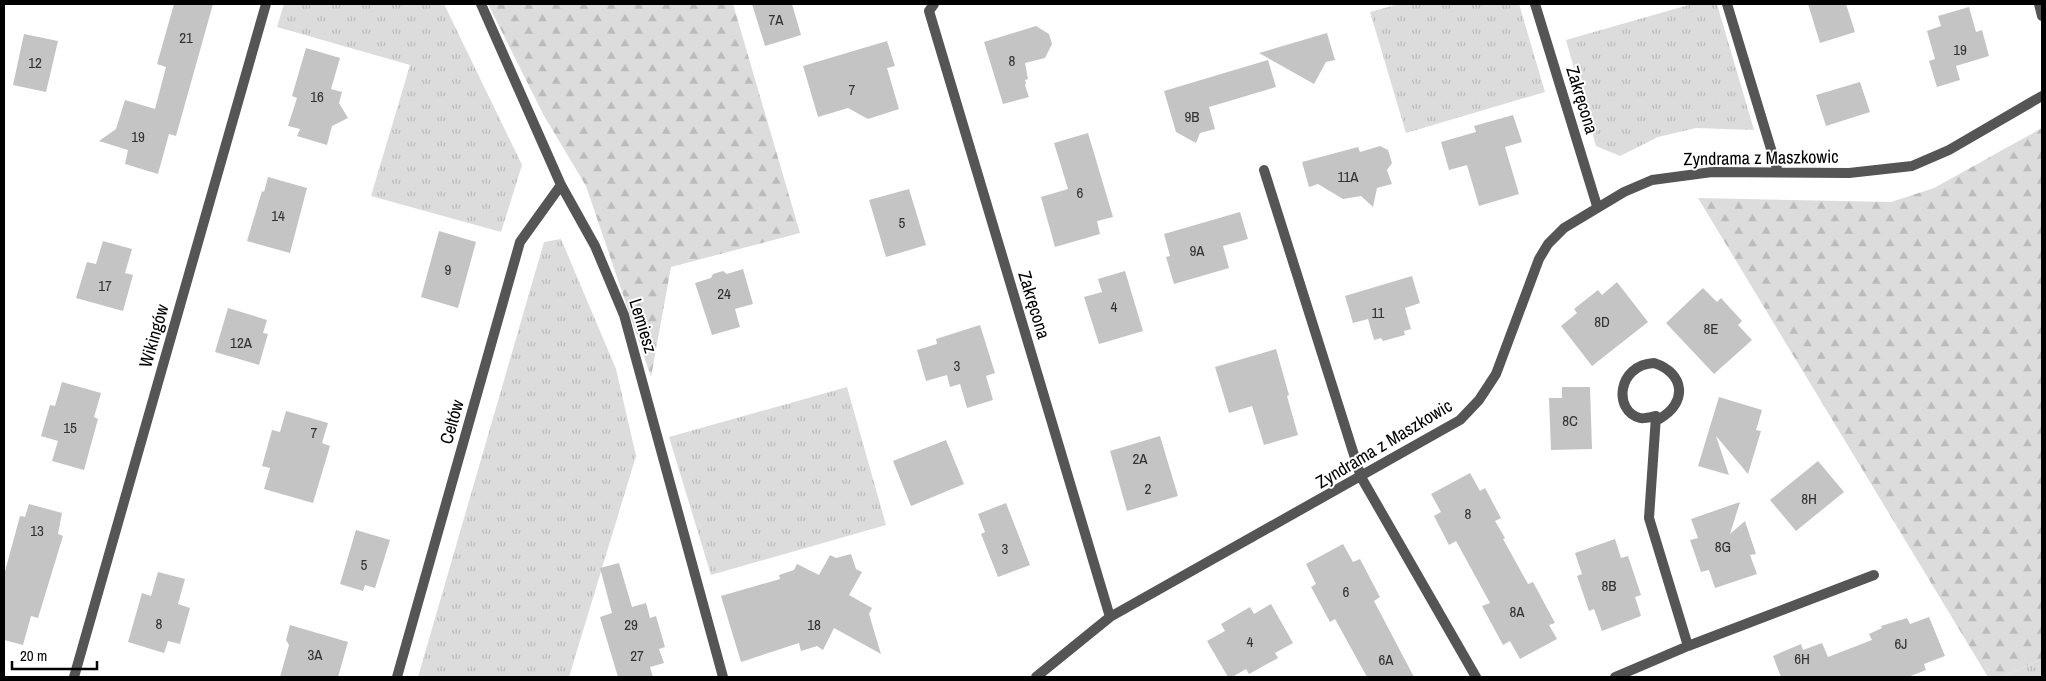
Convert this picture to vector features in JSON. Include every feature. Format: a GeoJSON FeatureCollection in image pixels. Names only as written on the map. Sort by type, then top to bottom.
{"type":"FeatureCollection","features":[{"type":"Feature","properties":{"kind":"street","name":"Wikingów"},"geometry":{"type":"LineString","coordinates":[[74,677],[266,4]]}},
{"type":"Feature","properties":{"kind":"street","name":"Lemiesz"},"geometry":{"type":"LineString","coordinates":[[481,4],[561,185],[595,246],[624,315],[723,677]]}},
{"type":"Feature","properties":{"kind":"street","name":"Zakręcona"},"geometry":{"type":"LineString","coordinates":[[934,4],[930,11],[1110,617]]}},
{"type":"Feature","properties":{"kind":"street","name":"Zakręcona"},"geometry":{"type":"LineString","coordinates":[[1535,4],[1598,206]]}},
{"type":"Feature","properties":{"kind":"street"},"geometry":{"type":"LineString","coordinates":[[1727,4],[1778,172]]}},
{"type":"Feature","properties":{"kind":"street"},"geometry":{"type":"LineString","coordinates":[[2039,4],[2042,16]]}},
{"type":"Feature","properties":{"kind":"street","name":"Zyndrama z Maszkowic"},"geometry":{"type":"LineString","coordinates":[[1036,677],[1110,617],[1460,420],[1479,400],[1496,374],[1543,251],[1564,228],[1598,206],[1652,180],[1712,172],[1849,173],[1912,166],[1948,150],[2042,96]]}},
{"type":"Feature","properties":{"kind":"street"},"geometry":{"type":"LineString","coordinates":[[1264,170],[1361,477],[1476,677]]}},
{"type":"Feature","properties":{"kind":"street","name":"Celtów"},"geometry":{"type":"LineString","coordinates":[[397,677],[520,242],[561,185]]}},
{"type":"Feature","properties":{"kind":"street"},"geometry":{"type":"LineString","coordinates":[[1654,363],[1670,371],[1676,379],[1679,388],[1678,398],[1674,407],[1659,419],[1656,416],[1640,418],[1632,414],[1623,398],[1622,389],[1625,380],[1636,367],[1645,364],[1654,363]]}},
{"type":"Feature","properties":{"kind":"street"},"geometry":{"type":"LineString","coordinates":[[1656,416],[1649,518],[1688,646]]}},
{"type":"Feature","properties":{"kind":"street"},"geometry":{"type":"LineString","coordinates":[[1616,677],[1688,646],[1874,575]]}},
{"type":"Feature","properties":{"kind":"green space"},"geometry":{"type":"Polygon","coordinates":[[[284,4],[444,4],[522,165],[501,232],[371,196],[410,65],[277,27],[284,4]]]}},
{"type":"Feature","properties":{"kind":"green space"},"geometry":{"type":"Polygon","coordinates":[[[488,4],[733,4],[800,233],[671,267],[651,377],[586,186],[543,114],[488,4]]]}},
{"type":"Feature","properties":{"kind":"green space"},"geometry":{"type":"Polygon","coordinates":[[[1399,4],[1519,4],[1545,92],[1406,133],[1370,12],[1399,4]]]}},
{"type":"Feature","properties":{"kind":"green space"},"geometry":{"type":"Polygon","coordinates":[[[1692,4],[1717,4],[1754,130],[1696,128],[1658,137],[1620,156],[1596,146],[1566,40],[1692,4]]]}},
{"type":"Feature","properties":{"kind":"green space"},"geometry":{"type":"Polygon","coordinates":[[[2042,128],[2042,659],[2001,677],[1988,677],[1698,198],[1891,202],[1934,188],[2042,128]]]}},
{"type":"Feature","properties":{"kind":"green space"},"geometry":{"type":"Polygon","coordinates":[[[561,239],[616,369],[636,456],[569,677],[418,677],[544,242],[561,239]]]}},
{"type":"Feature","properties":{"kind":"green space"},"geometry":{"type":"Polygon","coordinates":[[[847,387],[886,525],[711,575],[669,437],[847,387]]]}},
{"type":"Feature","properties":{"kind":"green space"},"geometry":{"type":"Polygon","coordinates":[[[2042,659],[2042,677],[2001,677],[2042,659]]]}},
{"type":"Feature","properties":{"kind":"building"},"geometry":{"type":"Polygon","coordinates":[[[174,4],[213,4],[176,136],[169,134],[158,174],[125,164],[128,150],[99,141],[116,129],[125,100],[155,109],[166,67],[157,64],[174,4]]]}},
{"type":"Feature","properties":{"kind":"building"},"geometry":{"type":"Polygon","coordinates":[[[752,4],[792,4],[801,35],[765,46],[752,4]]]}},
{"type":"Feature","properties":{"kind":"building"},"geometry":{"type":"Polygon","coordinates":[[[1808,4],[1846,4],[1855,32],[1820,43],[1808,4]]]}},
{"type":"Feature","properties":{"kind":"building"},"geometry":{"type":"Polygon","coordinates":[[[1969,7],[1976,32],[1982,30],[1989,56],[1956,66],[1960,80],[1937,87],[1929,61],[1935,59],[1927,31],[1941,26],[1938,16],[1969,7]]]}},
{"type":"Feature","properties":{"kind":"building"},"geometry":{"type":"Polygon","coordinates":[[[1036,26],[1049,34],[1052,44],[1045,58],[1025,63],[1028,79],[1025,80],[1025,85],[1029,97],[1003,104],[984,42],[1036,26]]]}},
{"type":"Feature","properties":{"kind":"building"},"geometry":{"type":"Polygon","coordinates":[[[1327,33],[1335,60],[1326,62],[1314,84],[1259,53],[1327,33]]]}},
{"type":"Feature","properties":{"kind":"building"},"geometry":{"type":"Polygon","coordinates":[[[24,34],[58,41],[46,92],[13,85],[24,34]]]}},
{"type":"Feature","properties":{"kind":"building"},"geometry":{"type":"Polygon","coordinates":[[[887,41],[895,66],[887,68],[899,109],[868,119],[848,108],[818,117],[803,66],[887,41]]]}},
{"type":"Feature","properties":{"kind":"building"},"geometry":{"type":"Polygon","coordinates":[[[306,48],[340,58],[331,89],[342,92],[339,103],[348,118],[332,126],[327,145],[297,136],[300,129],[288,126],[297,98],[292,96],[306,48]]]}},
{"type":"Feature","properties":{"kind":"building"},"geometry":{"type":"Polygon","coordinates":[[[1268,60],[1276,87],[1209,107],[1215,129],[1200,133],[1196,143],[1176,132],[1164,91],[1268,60]]]}},
{"type":"Feature","properties":{"kind":"building"},"geometry":{"type":"Polygon","coordinates":[[[1860,82],[1870,112],[1826,126],[1816,95],[1860,82]]]}},
{"type":"Feature","properties":{"kind":"building"},"geometry":{"type":"Polygon","coordinates":[[[1513,115],[1522,142],[1505,147],[1519,194],[1479,206],[1467,165],[1449,170],[1441,142],[1476,132],[1474,126],[1513,115]]]}},
{"type":"Feature","properties":{"kind":"building"},"geometry":{"type":"Polygon","coordinates":[[[1088,133],[1113,217],[1097,221],[1100,234],[1055,247],[1041,197],[1068,189],[1054,143],[1088,133]]]}},
{"type":"Feature","properties":{"kind":"building"},"geometry":{"type":"Polygon","coordinates":[[[1380,146],[1388,150],[1392,163],[1387,170],[1392,184],[1377,188],[1373,207],[1361,196],[1343,199],[1318,184],[1309,187],[1302,162],[1358,147],[1360,152],[1380,146]]]}},
{"type":"Feature","properties":{"kind":"building"},"geometry":{"type":"Polygon","coordinates":[[[268,177],[307,188],[290,253],[247,241],[268,177]]]}},
{"type":"Feature","properties":{"kind":"building"},"geometry":{"type":"Polygon","coordinates":[[[909,189],[926,245],[886,257],[869,200],[909,189]]]}},
{"type":"Feature","properties":{"kind":"building"},"geometry":{"type":"Polygon","coordinates":[[[1240,212],[1248,239],[1223,246],[1229,268],[1174,284],[1166,257],[1170,256],[1164,234],[1240,212]]]}},
{"type":"Feature","properties":{"kind":"building"},"geometry":{"type":"Polygon","coordinates":[[[439,231],[476,242],[458,308],[421,297],[439,231]]]}},
{"type":"Feature","properties":{"kind":"building"},"geometry":{"type":"Polygon","coordinates":[[[103,241],[132,249],[125,273],[133,275],[123,311],[76,298],[87,262],[96,264],[103,241]]]}},
{"type":"Feature","properties":{"kind":"building"},"geometry":{"type":"Polygon","coordinates":[[[743,269],[753,304],[735,309],[740,327],[712,335],[695,283],[711,278],[713,274],[723,271],[727,274],[743,269]]]}},
{"type":"Feature","properties":{"kind":"building"},"geometry":{"type":"Polygon","coordinates":[[[1125,271],[1143,331],[1099,344],[1084,297],[1102,292],[1098,279],[1125,271]]]}},
{"type":"Feature","properties":{"kind":"building"},"geometry":{"type":"Polygon","coordinates":[[[1412,276],[1420,303],[1405,308],[1411,329],[1404,331],[1405,335],[1383,341],[1381,338],[1374,340],[1368,319],[1353,323],[1345,296],[1412,276]]]}},
{"type":"Feature","properties":{"kind":"building"},"geometry":{"type":"Polygon","coordinates":[[[1617,282],[1648,322],[1592,366],[1561,326],[1577,313],[1574,309],[1598,290],[1602,295],[1617,282]]]}},
{"type":"Feature","properties":{"kind":"building"},"geometry":{"type":"Polygon","coordinates":[[[1703,288],[1717,302],[1721,298],[1742,321],[1738,325],[1752,340],[1714,374],[1666,323],[1703,288]]]}},
{"type":"Feature","properties":{"kind":"building"},"geometry":{"type":"Polygon","coordinates":[[[228,308],[267,320],[263,333],[268,334],[259,365],[215,352],[228,308]]]}},
{"type":"Feature","properties":{"kind":"building"},"geometry":{"type":"Polygon","coordinates":[[[980,325],[995,373],[986,376],[993,400],[967,408],[960,384],[950,387],[947,375],[926,381],[917,350],[937,344],[936,339],[980,325]]]}},
{"type":"Feature","properties":{"kind":"building"},"geometry":{"type":"Polygon","coordinates":[[[1276,349],[1298,435],[1264,445],[1252,406],[1229,413],[1215,367],[1276,349]]]}},
{"type":"Feature","properties":{"kind":"building"},"geometry":{"type":"Polygon","coordinates":[[[62,382],[101,393],[94,417],[98,419],[84,470],[52,461],[58,441],[41,436],[50,405],[55,406],[62,382]]]}},
{"type":"Feature","properties":{"kind":"building"},"geometry":{"type":"Polygon","coordinates":[[[1562,387],[1590,387],[1592,449],[1551,450],[1549,398],[1562,398],[1562,387]]]}},
{"type":"Feature","properties":{"kind":"building"},"geometry":{"type":"Polygon","coordinates":[[[1719,397],[1762,410],[1756,430],[1761,431],[1748,474],[1716,436],[1729,475],[1698,466],[1719,397]]]}},
{"type":"Feature","properties":{"kind":"building"},"geometry":{"type":"Polygon","coordinates":[[[286,411],[328,423],[322,443],[330,446],[313,503],[264,489],[270,468],[262,466],[272,430],[280,432],[286,411]]]}},
{"type":"Feature","properties":{"kind":"building"},"geometry":{"type":"Polygon","coordinates":[[[1160,436],[1178,496],[1127,511],[1110,451],[1160,436]]]}},
{"type":"Feature","properties":{"kind":"building"},"geometry":{"type":"Polygon","coordinates":[[[946,440],[964,484],[911,506],[893,461],[946,440]]]}},
{"type":"Feature","properties":{"kind":"building"},"geometry":{"type":"Polygon","coordinates":[[[1818,461],[1844,492],[1796,531],[1770,500],[1818,461]]]}},
{"type":"Feature","properties":{"kind":"building"},"geometry":{"type":"Polygon","coordinates":[[[1470,473],[1480,491],[1485,488],[1501,518],[1495,521],[1505,538],[1503,539],[1528,584],[1533,582],[1555,623],[1549,625],[1557,639],[1520,659],[1510,641],[1503,645],[1482,606],[1490,603],[1456,541],[1449,545],[1434,516],[1441,512],[1431,494],[1470,473]]]}},
{"type":"Feature","properties":{"kind":"building"},"geometry":{"type":"Polygon","coordinates":[[[1740,502],[1730,534],[1745,521],[1756,554],[1750,555],[1757,574],[1715,588],[1709,570],[1701,572],[1690,540],[1698,538],[1691,519],[1740,502]]]}},
{"type":"Feature","properties":{"kind":"building"},"geometry":{"type":"Polygon","coordinates":[[[1006,503],[1030,565],[998,577],[981,534],[985,532],[978,514],[1006,503]]]}},
{"type":"Feature","properties":{"kind":"building"},"geometry":{"type":"Polygon","coordinates":[[[29,504],[62,513],[58,534],[63,536],[38,618],[31,616],[23,645],[4,640],[4,575],[20,516],[25,517],[29,504]]]}},
{"type":"Feature","properties":{"kind":"building"},"geometry":{"type":"Polygon","coordinates":[[[356,530],[390,540],[375,588],[365,585],[363,591],[340,584],[356,530]]]}},
{"type":"Feature","properties":{"kind":"building"},"geometry":{"type":"Polygon","coordinates":[[[1615,539],[1621,558],[1628,556],[1641,595],[1635,597],[1641,616],[1602,631],[1594,609],[1589,611],[1577,576],[1582,574],[1575,553],[1615,539]]]}},
{"type":"Feature","properties":{"kind":"building"},"geometry":{"type":"Polygon","coordinates":[[[1343,544],[1353,562],[1360,559],[1380,597],[1374,601],[1414,677],[1367,677],[1335,619],[1330,622],[1311,587],[1316,584],[1306,564],[1343,544]]]}},
{"type":"Feature","properties":{"kind":"building"},"geometry":{"type":"Polygon","coordinates":[[[851,554],[856,569],[862,572],[849,595],[872,608],[869,614],[881,654],[834,628],[823,650],[817,646],[801,651],[799,643],[741,662],[721,596],[780,579],[779,575],[794,570],[797,564],[819,575],[830,555],[836,558],[851,554]]]}},
{"type":"Feature","properties":{"kind":"building"},"geometry":{"type":"Polygon","coordinates":[[[619,563],[632,607],[646,603],[650,618],[656,616],[665,647],[659,649],[664,663],[650,667],[653,677],[618,677],[600,617],[612,613],[600,568],[619,563]]]}},
{"type":"Feature","properties":{"kind":"building"},"geometry":{"type":"Polygon","coordinates":[[[158,572],[185,579],[178,604],[190,608],[180,644],[168,641],[164,653],[128,642],[142,593],[151,596],[158,572]]]}},
{"type":"Feature","properties":{"kind":"building"},"geometry":{"type":"Polygon","coordinates":[[[1271,604],[1293,643],[1275,653],[1278,658],[1249,674],[1246,669],[1232,677],[1228,677],[1207,641],[1225,631],[1221,624],[1250,607],[1254,614],[1271,604]]]}},
{"type":"Feature","properties":{"kind":"building"},"geometry":{"type":"Polygon","coordinates":[[[1929,617],[1945,656],[1924,664],[1926,670],[1908,677],[1781,677],[1773,656],[1801,644],[1803,650],[1822,643],[1828,657],[1872,640],[1869,634],[1882,628],[1881,626],[1907,618],[1910,624],[1929,617]]]}},
{"type":"Feature","properties":{"kind":"building"},"geometry":{"type":"Polygon","coordinates":[[[290,625],[348,642],[338,677],[280,677],[289,645],[286,640],[290,625]]]}}]}
